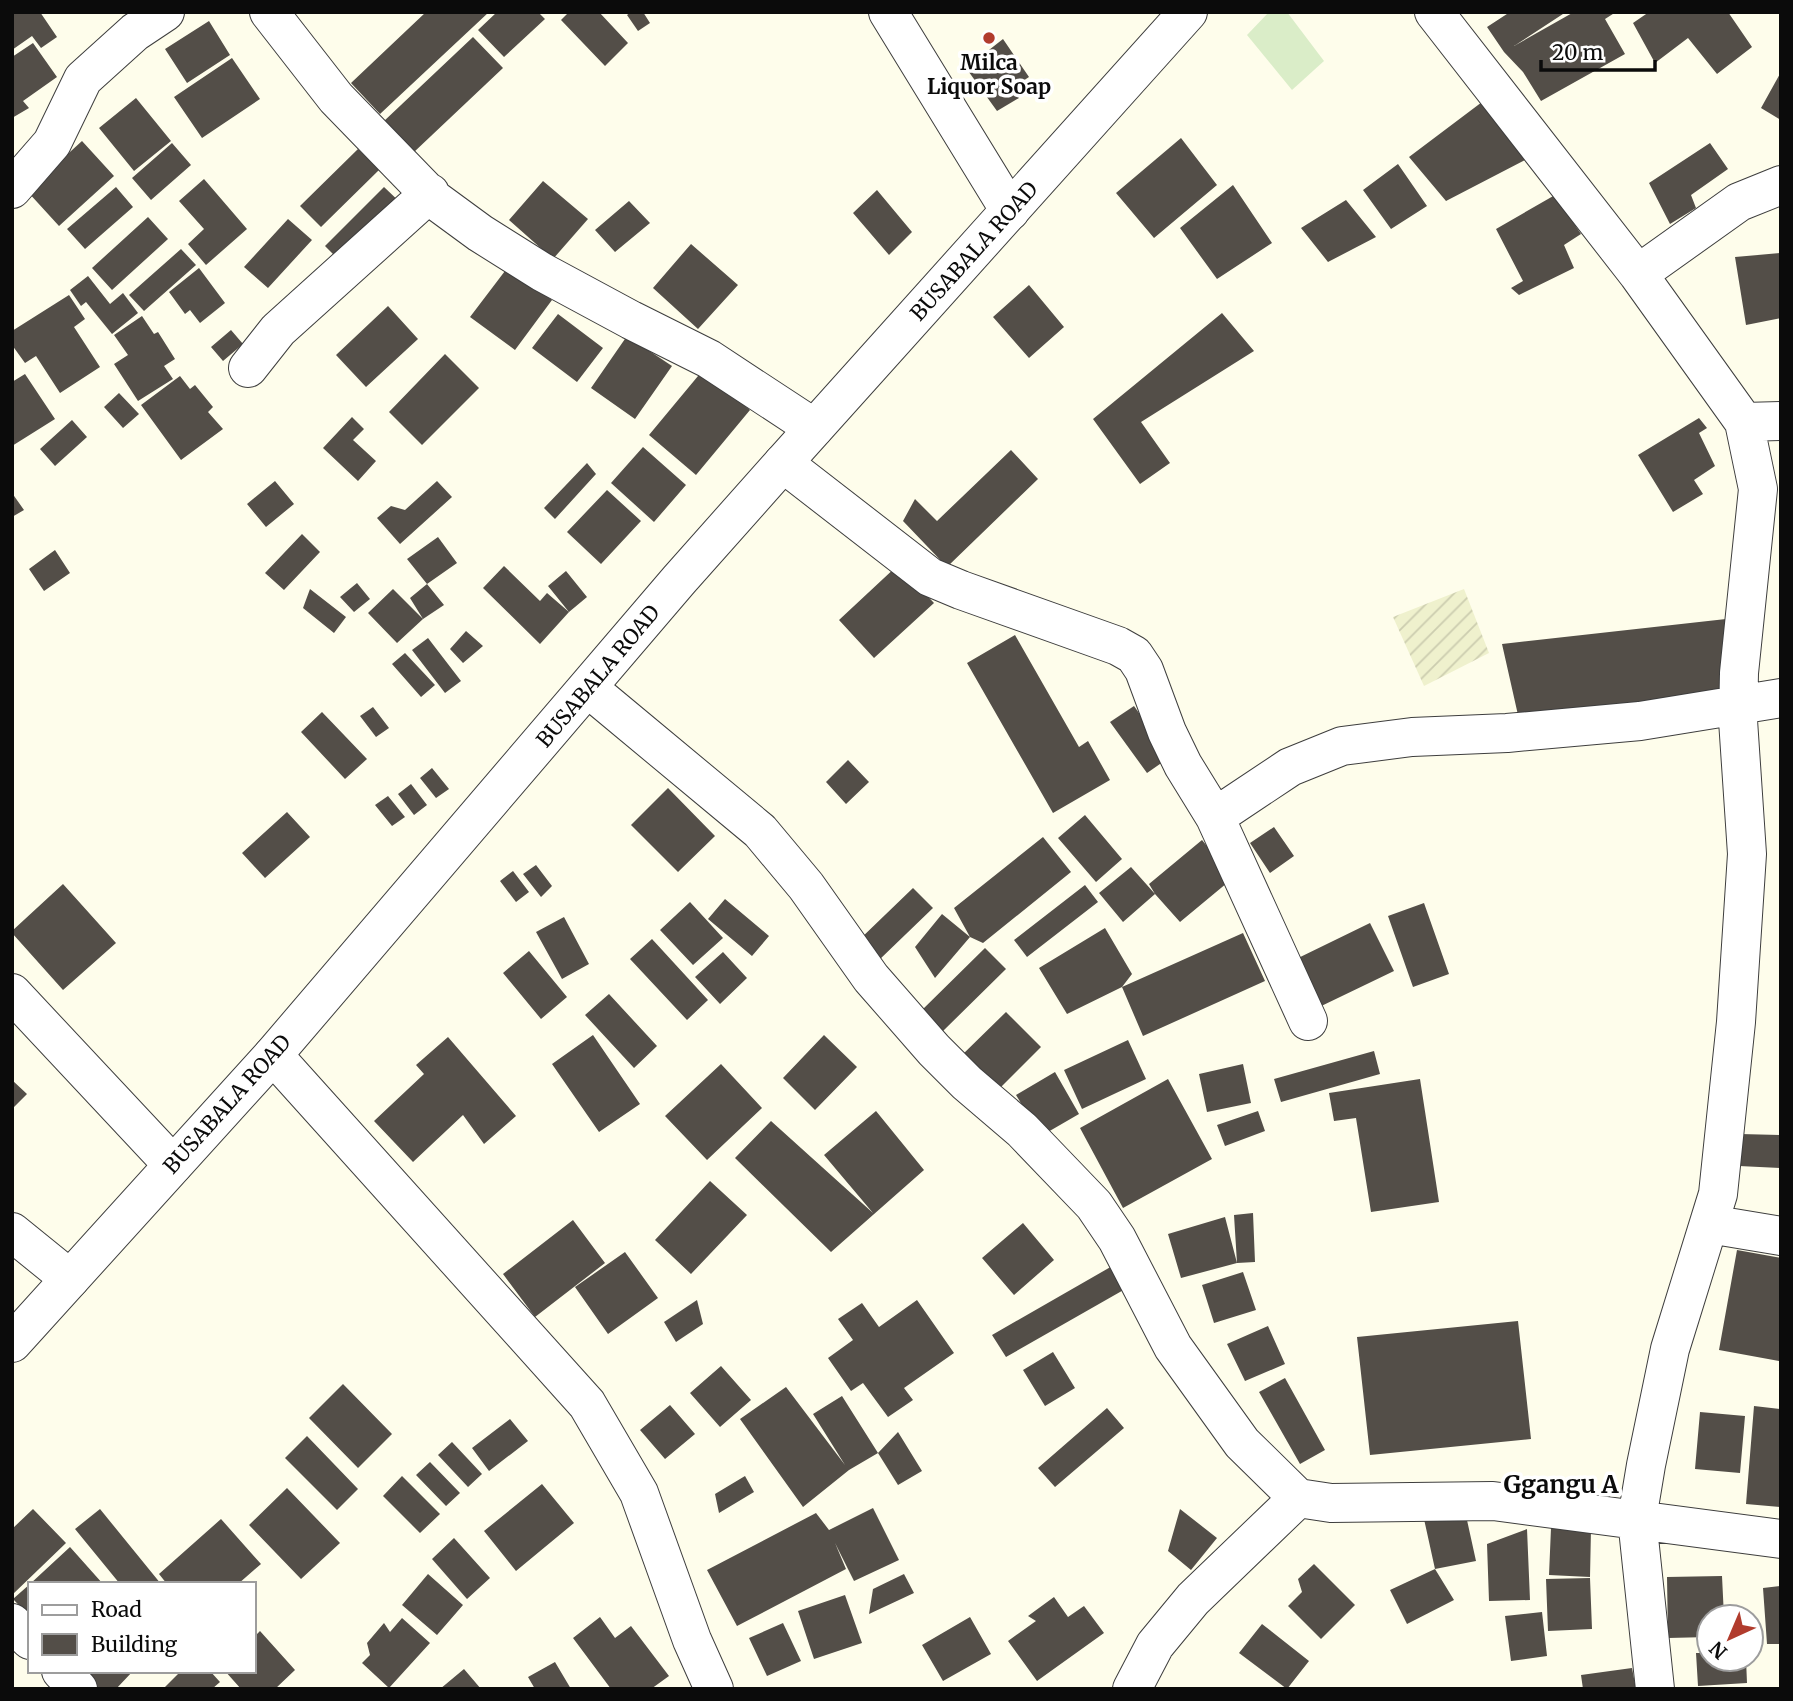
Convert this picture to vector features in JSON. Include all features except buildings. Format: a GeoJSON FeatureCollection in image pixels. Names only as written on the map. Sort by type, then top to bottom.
{"type":"FeatureCollection","features":[{"type":"Feature","properties":{"kind":"street"},"geometry":{"type":"LineString","coordinates":[[12,189],[52,143],[83,79],[135,32],[166,12]]}},
{"type":"Feature","properties":{"kind":"street"},"geometry":{"type":"LineString","coordinates":[[269,12],[336,98],[429,193],[480,233],[542,272],[709,359],[814,428]]}},
{"type":"Feature","properties":{"kind":"street"},"geometry":{"type":"LineString","coordinates":[[888,12],[1010,211]]}},
{"type":"Feature","properties":{"kind":"street","name":"BUSABALA ROAD"},"geometry":{"type":"LineString","coordinates":[[12,1343],[272,1055],[783,463],[1188,12]]}},
{"type":"Feature","properties":{"kind":"street"},"geometry":{"type":"LineString","coordinates":[[1434,12],[1638,274],[1744,422],[1758,489],[1738,706],[1747,854],[1734,1035],[1718,1194],[1670,1349],[1637,1520],[1655,1689]]}},
{"type":"Feature","properties":{"kind":"street"},"geometry":{"type":"LineString","coordinates":[[1638,274],[1739,202],[1781,185]]}},
{"type":"Feature","properties":{"kind":"street"},"geometry":{"type":"LineString","coordinates":[[248,368],[278,330],[429,193]]}},
{"type":"Feature","properties":{"kind":"street"},"geometry":{"type":"LineString","coordinates":[[1744,422],[1781,421]]}},
{"type":"Feature","properties":{"kind":"street"},"geometry":{"type":"LineString","coordinates":[[783,463],[930,577],[1118,646],[1134,655],[1144,670],[1172,743],[1215,817],[1308,1021]]}},
{"type":"Feature","properties":{"kind":"street"},"geometry":{"type":"LineString","coordinates":[[588,688],[760,831],[806,886],[871,978],[934,1050],[967,1083],[1022,1130],[1094,1205],[1118,1239],[1173,1347],[1242,1443],[1298,1498],[1331,1503],[1493,1501],[1781,1539]]}},
{"type":"Feature","properties":{"kind":"street"},"geometry":{"type":"LineString","coordinates":[[1215,817],[1290,767],[1342,746],[1412,737],[1507,733],[1640,721],[1781,698]]}},
{"type":"Feature","properties":{"kind":"street"},"geometry":{"type":"LineString","coordinates":[[12,993],[173,1165]]}},
{"type":"Feature","properties":{"kind":"street"},"geometry":{"type":"LineString","coordinates":[[272,1055],[587,1404],[639,1493],[692,1640],[714,1689]]}},
{"type":"Feature","properties":{"kind":"street"},"geometry":{"type":"LineString","coordinates":[[1709,1224],[1781,1236]]}},
{"type":"Feature","properties":{"kind":"street"},"geometry":{"type":"LineString","coordinates":[[12,1232],[70,1279]]}},
{"type":"Feature","properties":{"kind":"street"},"geometry":{"type":"LineString","coordinates":[[1132,1689],[1155,1645],[1194,1599],[1298,1498]]}},
{"type":"Feature","properties":{"kind":"street"},"geometry":{"type":"LineString","coordinates":[[12,1623],[28,1638]]}},
{"type":"Feature","properties":{"kind":"street"},"geometry":{"type":"LineString","coordinates":[[63,1673],[78,1689]]}},
{"type":"Feature","properties":{"kind":"green space"},"geometry":{"type":"Polygon","coordinates":[[[1269,12],[1287,12],[1324,61],[1292,90],[1247,35],[1269,12]]]}},
{"type":"Feature","properties":{"kind":"green space"},"geometry":{"type":"Polygon","coordinates":[[[1464,589],[1489,653],[1424,686],[1393,617],[1464,589]]]}},
{"type":"Feature","properties":{"kind":"place","name":"Milca Liquor Soap"},"geometry":{"type":"Point","coordinates":[989,38]}},
{"type":"Feature","properties":{"kind":"district","name":"Ggangu A"},"geometry":{"type":"Point","coordinates":[1561,1484]}}]}
